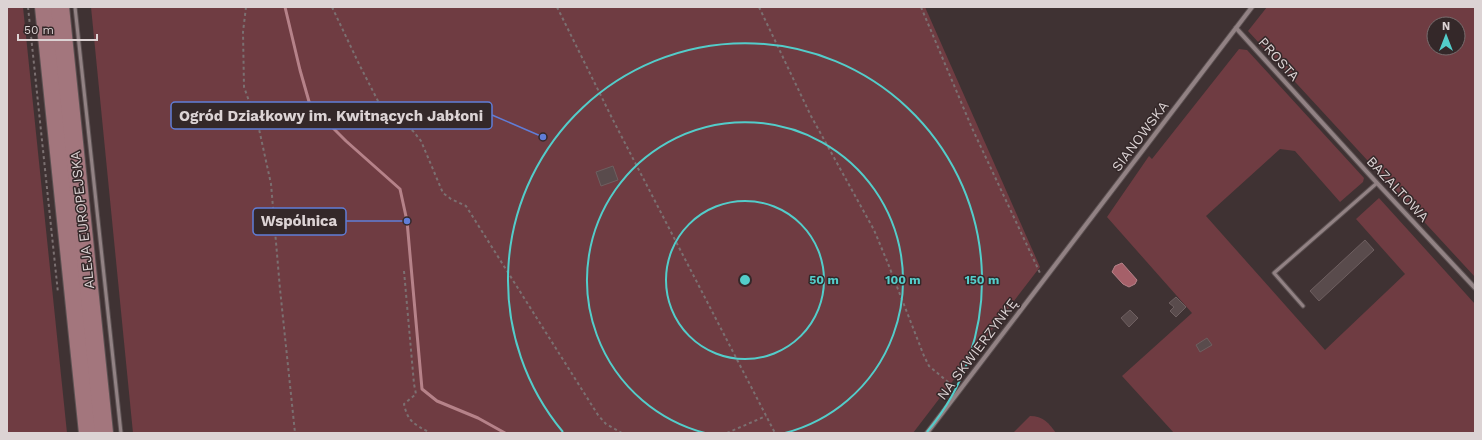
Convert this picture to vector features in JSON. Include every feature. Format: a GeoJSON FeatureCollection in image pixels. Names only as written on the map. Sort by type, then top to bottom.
{"type":"FeatureCollection","features":[{"type":"Feature","properties":{"kind":"main road","name":"ALEJA EUROPEJSKA"},"geometry":{"type":"LineString","coordinates":[[44,7],[88,433]]}},
{"type":"Feature","properties":{"kind":"main road","name":"ALEJA EUROPEJSKA"},"geometry":{"type":"LineString","coordinates":[[60,7],[104,433]]}},
{"type":"Feature","properties":{"kind":"street","name":"SIANOWSKA"},"geometry":{"type":"LineString","coordinates":[[1044,279],[1252,7]]}},
{"type":"Feature","properties":{"kind":"street","name":"PROSTA"},"geometry":{"type":"LineString","coordinates":[[1236,28],[1306,105]]}},
{"type":"Feature","properties":{"kind":"street","name":"BAZALTOWA"},"geometry":{"type":"LineString","coordinates":[[1306,105],[1475,288]]}},
{"type":"Feature","properties":{"kind":"street","name":"NA SKWIERZYNKĘ"},"geometry":{"type":"LineString","coordinates":[[928,433],[1044,279]]}},
{"type":"Feature","properties":{"kind":"lane"},"geometry":{"type":"LineString","coordinates":[[75,7],[121,433]]}},
{"type":"Feature","properties":{"kind":"lane"},"geometry":{"type":"LineString","coordinates":[[1303,306],[1274,273],[1377,183]]}},
{"type":"Feature","properties":{"kind":"path"},"geometry":{"type":"LineString","coordinates":[[28,7],[59,299]]}},
{"type":"Feature","properties":{"kind":"path"},"geometry":{"type":"LineString","coordinates":[[246,7],[243,32],[244,86],[259,129],[270,184],[295,433]]}},
{"type":"Feature","properties":{"kind":"path"},"geometry":{"type":"LineString","coordinates":[[332,7],[378,101],[387,114],[413,131],[421,141],[443,193],[451,199],[466,206],[598,415],[606,424],[622,433]]}},
{"type":"Feature","properties":{"kind":"path"},"geometry":{"type":"LineString","coordinates":[[557,7],[612,118],[775,433]]}},
{"type":"Feature","properties":{"kind":"path"},"geometry":{"type":"LineString","coordinates":[[759,7],[811,116],[874,230],[929,366],[959,391]]}},
{"type":"Feature","properties":{"kind":"path"},"geometry":{"type":"LineString","coordinates":[[921,7],[972,128],[1037,270],[1044,279]]}},
{"type":"Feature","properties":{"kind":"path"},"geometry":{"type":"LineString","coordinates":[[404,271],[416,394],[404,404],[408,419],[415,425],[430,433]]}},
{"type":"Feature","properties":{"kind":"path"},"geometry":{"type":"LineString","coordinates":[[727,433],[766,416]]}},
{"type":"Feature","properties":{"kind":"shaded area"},"geometry":{"type":"Polygon","coordinates":[[[7,7],[23,7],[67,433],[7,433],[7,7]]]}},
{"type":"Feature","properties":{"kind":"shaded area"},"geometry":{"type":"Polygon","coordinates":[[[91,7],[925,7],[1040,267],[913,433],[133,433],[91,7]]]}},
{"type":"Feature","properties":{"kind":"shaded area"},"geometry":{"type":"Polygon","coordinates":[[[1267,7],[1475,7],[1475,277],[1248,31],[1267,7]]]}},
{"type":"Feature","properties":{"kind":"shaded area"},"geometry":{"type":"Polygon","coordinates":[[[1239,49],[1247,50],[1364,178],[1363,182],[1340,202],[1295,151],[1280,149],[1206,216],[1325,350],[1405,274],[1356,219],[1379,198],[1475,304],[1475,433],[1174,433],[1122,376],[1192,313],[1107,217],[1149,156],[1152,159],[1239,49]]]}},
{"type":"Feature","properties":{"kind":"shaded area"},"geometry":{"type":"Polygon","coordinates":[[[1122,263],[1137,280],[1135,284],[1129,287],[1123,284],[1112,272],[1115,266],[1122,263]]]}},
{"type":"Feature","properties":{"kind":"shaded area"},"geometry":{"type":"Polygon","coordinates":[[[1030,416],[1039,417],[1051,426],[1056,433],[1013,433],[1030,416]]]}},
{"type":"Feature","properties":{"kind":"building"},"geometry":{"type":"Polygon","coordinates":[[[613,166],[618,180],[601,186],[596,172],[613,166]]]}},
{"type":"Feature","properties":{"kind":"building"},"geometry":{"type":"Polygon","coordinates":[[[1365,240],[1374,250],[1319,301],[1310,291],[1365,240]]]}},
{"type":"Feature","properties":{"kind":"building"},"geometry":{"type":"Polygon","coordinates":[[[1176,297],[1186,307],[1176,317],[1170,311],[1174,307],[1169,303],[1176,297]]]}},
{"type":"Feature","properties":{"kind":"building"},"geometry":{"type":"Polygon","coordinates":[[[1130,310],[1138,318],[1129,327],[1121,318],[1130,310]]]}},
{"type":"Feature","properties":{"kind":"building"},"geometry":{"type":"Polygon","coordinates":[[[1207,338],[1212,345],[1200,352],[1196,345],[1207,338]]]}},
{"type":"Feature","properties":{"kind":"waterway"},"geometry":{"type":"LineString","coordinates":[[285,7],[310,105],[346,141],[400,189],[407,221],[422,389],[437,401],[478,418],[505,433]]}},
{"type":"Feature","properties":{"kind":"place","name":"Ogród Działkowy im. Kwitnących Jabłoni"},"geometry":{"type":"Point","coordinates":[543,137]}},
{"type":"Feature","properties":{"kind":"place","name":"Wspólnica"},"geometry":{"type":"Point","coordinates":[407,221]}}]}
